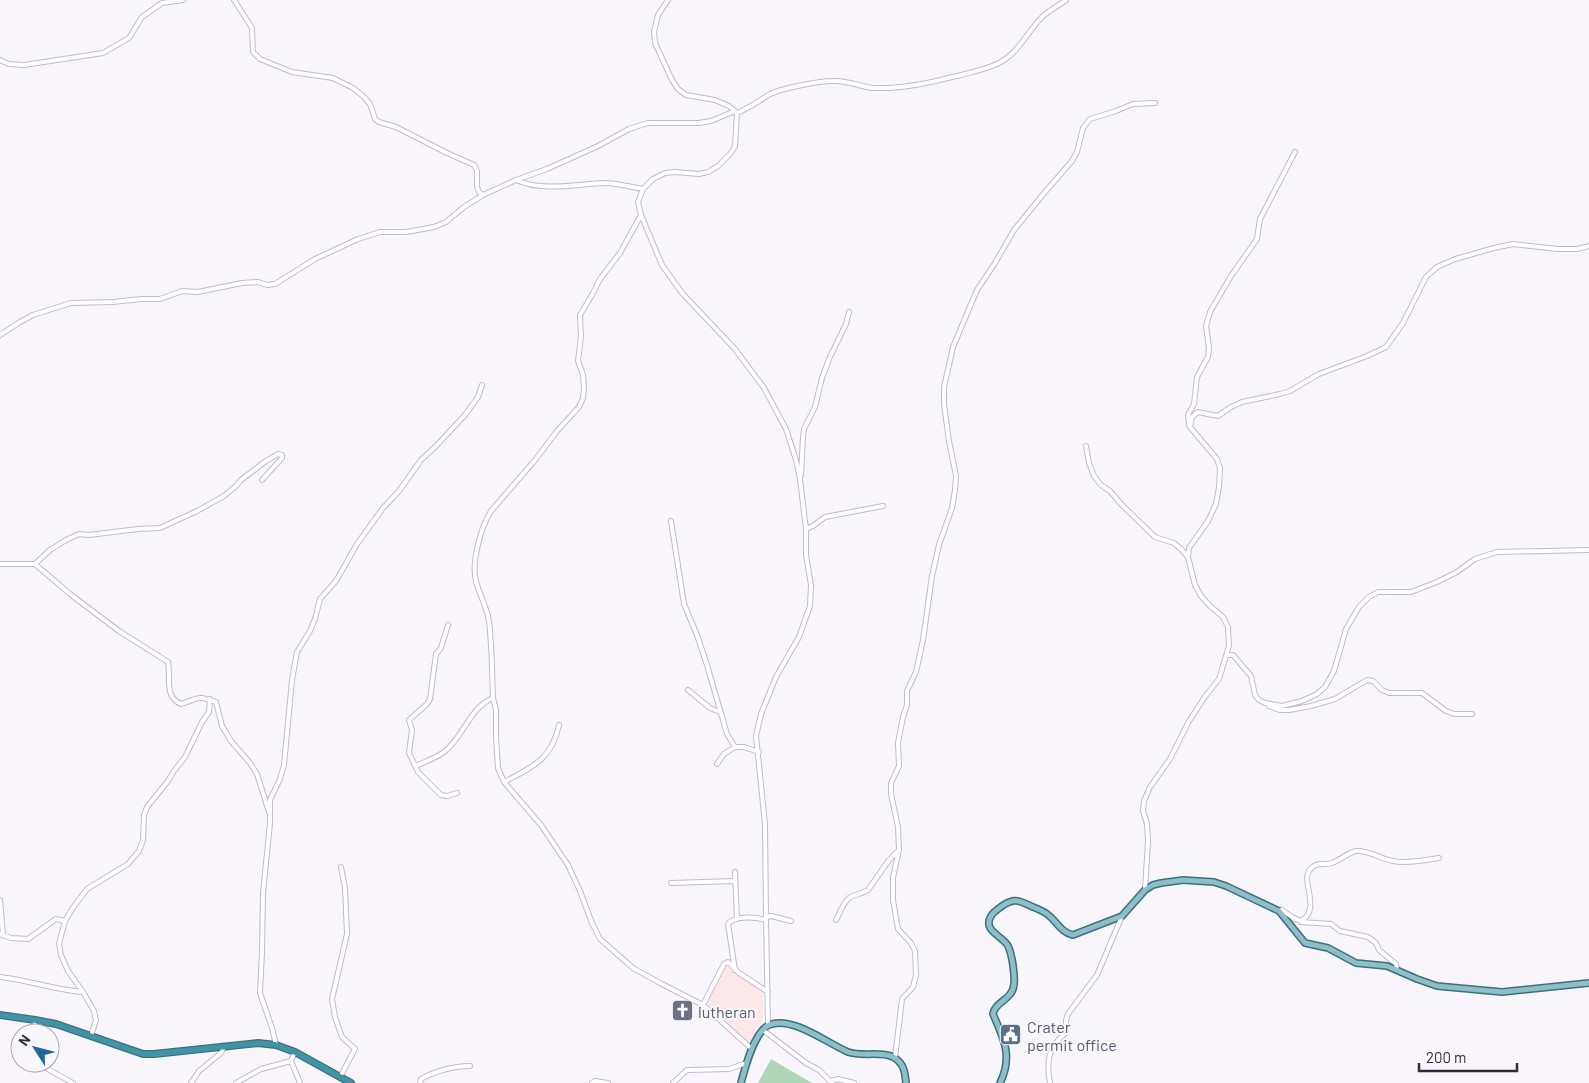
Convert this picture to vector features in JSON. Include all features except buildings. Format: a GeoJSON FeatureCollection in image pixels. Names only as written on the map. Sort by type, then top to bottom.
{"type":"FeatureCollection","features":[{"type":"Feature","properties":{"kind":"highway"},"geometry":{"type":"LineString","coordinates":[[0,1015],[35,1020],[92,1036],[144,1054],[258,1043],[276,1045],[295,1052],[351,1083]]}},
{"type":"Feature","properties":{"kind":"main road"},"geometry":{"type":"LineString","coordinates":[[1000,1083],[1005,1072],[1007,1058],[1004,1037],[994,1010],[1009,997],[1014,984],[1008,944],[990,928],[989,920],[992,914],[1009,902],[1021,900],[1047,914],[1062,930],[1073,935],[1122,916],[1145,890],[1161,883],[1183,880],[1214,882],[1279,911],[1305,943],[1328,948],[1356,963],[1397,970],[1438,986],[1502,992],[1589,983]]}},
{"type":"Feature","properties":{"kind":"main road"},"geometry":{"type":"LineString","coordinates":[[741,1083],[752,1049],[763,1030],[776,1023],[787,1023],[802,1028],[849,1053],[888,1055],[895,1058],[905,1069],[906,1083]]}},
{"type":"Feature","properties":{"kind":"street"},"geometry":{"type":"LineString","coordinates":[[0,60],[8,64],[24,65],[103,53],[129,38],[142,18],[162,3],[183,0]]}},
{"type":"Feature","properties":{"kind":"street"},"geometry":{"type":"LineString","coordinates":[[234,0],[252,28],[253,52],[260,60],[292,72],[333,78],[353,88],[364,96],[370,104],[375,119],[379,122],[396,127],[474,165],[477,170],[477,187],[483,195]]}},
{"type":"Feature","properties":{"kind":"street"},"geometry":{"type":"LineString","coordinates":[[668,0],[658,15],[654,32],[655,43],[672,80],[678,89],[686,95],[715,100],[729,106],[736,112]]}},
{"type":"Feature","properties":{"kind":"street"},"geometry":{"type":"LineString","coordinates":[[0,336],[34,315],[71,303],[160,299],[182,291],[198,292],[242,283],[274,284],[315,259],[358,239],[380,232],[406,232],[434,227],[446,222],[464,207],[483,195],[598,146],[629,129],[648,123],[698,123],[711,120],[752,106],[771,94],[818,83],[834,81],[855,82],[862,86],[875,88],[905,86],[983,69],[997,64],[1012,55],[1041,19],[1066,0]]}},
{"type":"Feature","properties":{"kind":"street"},"geometry":{"type":"LineString","coordinates":[[895,1058],[902,999],[913,987],[916,975],[915,951],[911,943],[898,929],[893,900],[894,876],[899,850],[898,827],[891,794],[891,783],[899,766],[898,743],[907,705],[907,691],[916,672],[932,587],[932,576],[939,545],[952,508],[955,490],[956,476],[944,404],[944,387],[953,347],[977,290],[995,263],[1004,245],[1024,216],[1072,161],[1077,152],[1083,128],[1090,119],[1132,104],[1155,104]]}},
{"type":"Feature","properties":{"kind":"street"},"geometry":{"type":"LineString","coordinates":[[736,112],[735,146],[718,166],[708,172],[698,174],[665,173],[643,188],[638,202],[640,215],[662,266],[682,294],[735,349],[764,388],[786,429],[800,479],[806,530],[806,555],[812,585],[810,606],[799,637],[776,677],[756,736],[765,824],[768,1026]]}},
{"type":"Feature","properties":{"kind":"street"},"geometry":{"type":"LineString","coordinates":[[1145,890],[1148,841],[1144,801],[1150,786],[1170,759],[1188,723],[1204,698],[1220,679],[1229,646],[1228,627],[1223,617],[1201,596],[1188,557],[1189,548],[1208,520],[1216,504],[1219,487],[1220,468],[1217,459],[1190,427],[1188,415],[1194,404],[1197,376],[1208,357],[1206,326],[1210,312],[1231,276],[1257,239],[1260,219],[1295,152]]}},
{"type":"Feature","properties":{"kind":"street"},"geometry":{"type":"LineString","coordinates":[[516,180],[529,185],[560,186],[607,183],[643,188]]}},
{"type":"Feature","properties":{"kind":"street"},"geometry":{"type":"LineString","coordinates":[[640,215],[620,253],[600,279],[580,315],[582,336],[578,361],[584,388],[579,407],[485,519],[473,568],[488,619],[496,710],[498,768],[504,782],[541,825],[568,865],[600,939],[633,968],[660,984],[703,1005],[752,1049]]}},
{"type":"Feature","properties":{"kind":"street"},"geometry":{"type":"LineString","coordinates":[[1190,427],[1192,417],[1198,412],[1218,416],[1231,406],[1290,391],[1319,374],[1386,347],[1403,323],[1426,277],[1436,267],[1455,259],[1513,244],[1558,249],[1577,249],[1589,246]]}},
{"type":"Feature","properties":{"kind":"street"},"geometry":{"type":"LineString","coordinates":[[800,479],[804,429],[815,407],[822,378],[846,324],[849,312]]}},
{"type":"Feature","properties":{"kind":"street"},"geometry":{"type":"LineString","coordinates":[[269,814],[270,800],[284,765],[292,680],[297,652],[310,631],[320,599],[336,581],[357,544],[383,508],[399,491],[421,460],[465,415],[478,398],[482,385]]}},
{"type":"Feature","properties":{"kind":"street"},"geometry":{"type":"LineString","coordinates":[[1086,446],[1089,464],[1101,486],[1110,491],[1155,537],[1174,543],[1188,557]]}},
{"type":"Feature","properties":{"kind":"street"},"geometry":{"type":"LineString","coordinates":[[0,564],[35,564],[50,550],[79,534],[89,535],[160,528],[224,496],[266,461],[278,454],[282,455],[282,458],[262,480]]}},
{"type":"Feature","properties":{"kind":"street"},"geometry":{"type":"LineString","coordinates":[[806,530],[825,517],[883,506]]}},
{"type":"Feature","properties":{"kind":"street"},"geometry":{"type":"LineString","coordinates":[[671,521],[684,604],[704,658],[727,734],[735,746]]}},
{"type":"Feature","properties":{"kind":"street"},"geometry":{"type":"LineString","coordinates":[[1265,703],[1282,706],[1317,694],[1325,687],[1334,672],[1346,629],[1360,607],[1378,592],[1411,592],[1457,572],[1475,559],[1498,552],[1589,550]]}},
{"type":"Feature","properties":{"kind":"street"},"geometry":{"type":"LineString","coordinates":[[35,564],[70,594],[119,631],[168,662],[171,698],[181,704],[193,698],[203,697],[216,702],[222,726],[231,741],[257,774],[270,823],[262,893],[260,993],[276,1045]]}},
{"type":"Feature","properties":{"kind":"street"},"geometry":{"type":"LineString","coordinates":[[448,625],[441,648],[436,654],[430,698],[427,704],[409,720],[412,730],[410,753],[418,772],[442,795],[447,796],[457,793]]}},
{"type":"Feature","properties":{"kind":"street"},"geometry":{"type":"LineString","coordinates":[[1227,654],[1233,655],[1251,676],[1255,695],[1259,700],[1280,710],[1311,706],[1335,699],[1367,680],[1373,681],[1382,690],[1389,693],[1422,693],[1446,711],[1454,714],[1472,714]]}},
{"type":"Feature","properties":{"kind":"street"},"geometry":{"type":"LineString","coordinates":[[688,690],[710,708],[720,712]]}},
{"type":"Feature","properties":{"kind":"street"},"geometry":{"type":"LineString","coordinates":[[416,766],[444,752],[476,709],[484,701],[494,698]]}},
{"type":"Feature","properties":{"kind":"street"},"geometry":{"type":"LineString","coordinates":[[92,1036],[96,1020],[94,1011],[68,971],[61,955],[59,944],[65,920],[87,889],[128,864],[139,851],[143,840],[144,815],[147,807],[185,757],[209,712],[210,700]]}},
{"type":"Feature","properties":{"kind":"street"},"geometry":{"type":"LineString","coordinates":[[504,782],[526,771],[544,758],[555,742],[559,725]]}},
{"type":"Feature","properties":{"kind":"street"},"geometry":{"type":"LineString","coordinates":[[717,764],[724,754],[735,746],[759,752]]}},
{"type":"Feature","properties":{"kind":"street"},"geometry":{"type":"LineString","coordinates":[[836,920],[840,910],[849,899],[868,890],[889,860],[899,850]]}},
{"type":"Feature","properties":{"kind":"street"},"geometry":{"type":"LineString","coordinates":[[1294,918],[1301,921],[1307,918],[1310,913],[1310,892],[1307,879],[1308,873],[1317,864],[1332,863],[1356,852],[1366,853],[1395,862],[1439,858]]}},
{"type":"Feature","properties":{"kind":"street"},"geometry":{"type":"LineString","coordinates":[[340,1077],[354,1049],[342,1037],[335,1017],[332,999],[347,934],[345,888],[341,867]]}},
{"type":"Feature","properties":{"kind":"street"},"geometry":{"type":"LineString","coordinates":[[735,872],[737,919]]}},
{"type":"Feature","properties":{"kind":"street"},"geometry":{"type":"LineString","coordinates":[[670,883],[735,881]]}},
{"type":"Feature","properties":{"kind":"street"},"geometry":{"type":"LineString","coordinates":[[0,900],[2,934],[28,939],[56,920],[65,920]]}},
{"type":"Feature","properties":{"kind":"street"},"geometry":{"type":"LineString","coordinates":[[1279,911],[1282,910],[1299,922],[1331,924],[1340,931],[1368,937],[1376,943],[1379,950],[1396,964],[1397,970]]}},
{"type":"Feature","properties":{"kind":"street"},"geometry":{"type":"LineString","coordinates":[[735,970],[728,924],[732,920],[766,919],[771,916],[792,921]]}},
{"type":"Feature","properties":{"kind":"street"},"geometry":{"type":"LineString","coordinates":[[1050,1083],[1047,1069],[1048,1058],[1054,1046],[1066,1033],[1068,1014],[1097,975],[1122,916]]}},
{"type":"Feature","properties":{"kind":"street"},"geometry":{"type":"LineString","coordinates":[[703,1005],[724,964],[728,962],[735,970],[768,992]]}},
{"type":"Feature","properties":{"kind":"street"},"geometry":{"type":"LineString","coordinates":[[0,977],[14,978],[64,990],[83,992]]}},
{"type":"Feature","properties":{"kind":"street"},"geometry":{"type":"LineString","coordinates":[[763,1030],[831,1082],[838,1078],[854,1083]]}},
{"type":"Feature","properties":{"kind":"street"},"geometry":{"type":"LineString","coordinates":[[191,1083],[199,1071],[221,1053],[224,1047]]}},
{"type":"Feature","properties":{"kind":"street"},"geometry":{"type":"LineString","coordinates":[[236,1083],[261,1069],[291,1060],[295,1052]]}},
{"type":"Feature","properties":{"kind":"street"},"geometry":{"type":"LineString","coordinates":[[291,1060],[300,1083]]}},
{"type":"Feature","properties":{"kind":"street"},"geometry":{"type":"LineString","coordinates":[[673,1083],[687,1070],[728,1069],[748,1062]]}},
{"type":"Feature","properties":{"kind":"street"},"geometry":{"type":"LineString","coordinates":[[420,1083],[421,1079],[431,1074],[462,1066],[470,1066]]}},
{"type":"Feature","properties":{"kind":"street"},"geometry":{"type":"LineString","coordinates":[[54,1073],[73,1083]]}},
{"type":"Feature","properties":{"kind":"street"},"geometry":{"type":"LineString","coordinates":[[592,1083],[596,1081],[608,1083]]}},
{"type":"Feature","properties":{"kind":"shaded area"},"geometry":{"type":"Polygon","coordinates":[[[725,965],[763,990],[763,1016],[761,1023],[749,1042],[706,1002],[725,965]]]}},
{"type":"Feature","properties":{"kind":"green space"},"geometry":{"type":"Polygon","coordinates":[[[771,1059],[812,1083],[758,1083],[771,1059]]]}},
{"type":"Feature","properties":{"kind":"place","name":"lutheran"},"geometry":{"type":"Point","coordinates":[682,1011]}},
{"type":"Feature","properties":{"kind":"place","name":"Crater permit office"},"geometry":{"type":"Point","coordinates":[1011,1035]}}]}
